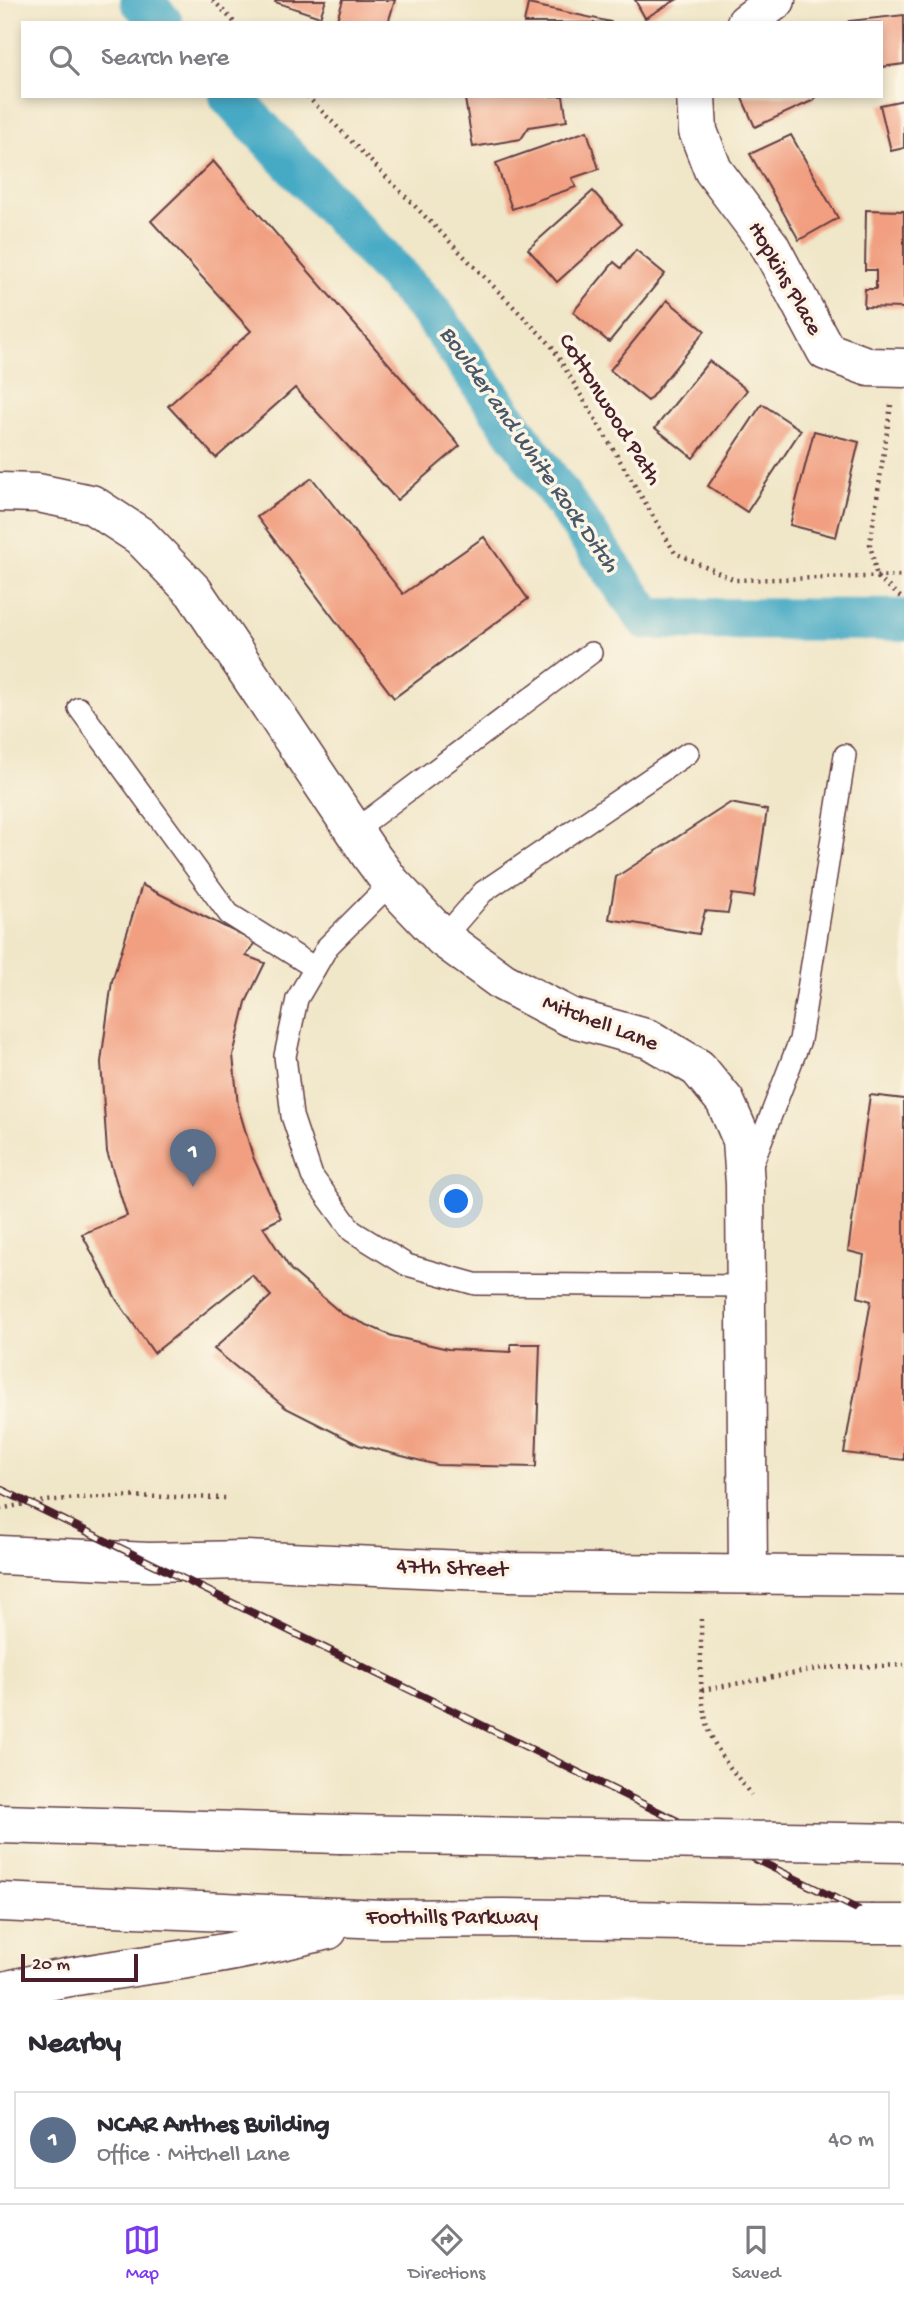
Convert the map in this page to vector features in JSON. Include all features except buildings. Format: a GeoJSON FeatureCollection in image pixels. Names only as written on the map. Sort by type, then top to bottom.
{"type":"FeatureCollection","features":[{"type":"Feature","properties":{"kind":"main road"},"geometry":{"type":"LineString","coordinates":[[749,21],[776,0]]}},
{"type":"Feature","properties":{"kind":"main road","name":"Hopkins Place"},"geometry":{"type":"LineString","coordinates":[[696,98],[698,131],[713,170],[770,246],[826,351],[869,368],[900,367]]}},
{"type":"Feature","properties":{"kind":"main road","name":"Mitchell Lane"},"geometry":{"type":"LineString","coordinates":[[0,492],[38,493],[91,504],[141,536],[194,592],[391,883],[443,937],[503,982],[570,1017],[649,1039],[698,1068],[725,1101],[742,1140],[745,1184],[748,1573]]}},
{"type":"Feature","properties":{"kind":"main road","name":"47th Street"},"geometry":{"type":"LineString","coordinates":[[0,1555],[149,1562],[245,1560],[506,1572],[904,1576]]}},
{"type":"Feature","properties":{"kind":"main road"},"geometry":{"type":"LineString","coordinates":[[0,1824],[339,1834],[904,1843]]}},
{"type":"Feature","properties":{"kind":"main road","name":"Foothills Parkway"},"geometry":{"type":"LineString","coordinates":[[0,1902],[382,1919],[505,1918],[904,1924]]}},
{"type":"Feature","properties":{"kind":"main road"},"geometry":{"type":"LineString","coordinates":[[0,1992],[37,1982],[213,1955],[382,1919]]}},
{"type":"Feature","properties":{"kind":"lane"},"geometry":{"type":"LineString","coordinates":[[354,831],[591,653]]}},
{"type":"Feature","properties":{"kind":"lane"},"geometry":{"type":"LineString","coordinates":[[79,708],[229,914],[315,968]]}},
{"type":"Feature","properties":{"kind":"lane"},"geometry":{"type":"LineString","coordinates":[[443,937],[483,892],[688,753]]}},
{"type":"Feature","properties":{"kind":"lane"},"geometry":{"type":"LineString","coordinates":[[745,1184],[800,1040],[845,755]]}},
{"type":"Feature","properties":{"kind":"lane"},"geometry":{"type":"LineString","coordinates":[[391,883],[328,946],[298,999],[285,1056],[292,1116],[312,1176],[352,1231],[407,1265],[475,1284],[746,1286]]}},
{"type":"Feature","properties":{"kind":"path"},"geometry":{"type":"LineString","coordinates":[[213,0],[233,21]]}},
{"type":"Feature","properties":{"kind":"path","name":"Cottonwood Path"},"geometry":{"type":"LineString","coordinates":[[309,98],[551,345],[675,553],[735,580],[904,576]]}},
{"type":"Feature","properties":{"kind":"path"},"geometry":{"type":"LineString","coordinates":[[900,367],[870,544],[877,577],[904,600]]}},
{"type":"Feature","properties":{"kind":"path"},"geometry":{"type":"LineString","coordinates":[[0,1509],[94,1495],[226,1498]]}},
{"type":"Feature","properties":{"kind":"path"},"geometry":{"type":"LineString","coordinates":[[701,1619],[705,1716],[713,1741],[751,1795]]}},
{"type":"Feature","properties":{"kind":"path"},"geometry":{"type":"LineString","coordinates":[[702,1690],[822,1668],[904,1665]]}},
{"type":"Feature","properties":{"kind":"waterway","name":"Boulder and White Rock Ditch"},"geometry":{"type":"LineString","coordinates":[[141,0],[160,21]]}},
{"type":"Feature","properties":{"kind":"waterway","name":"Boulder and White Rock Ditch"},"geometry":{"type":"LineString","coordinates":[[232,98],[431,312],[647,619],[904,620]]}},
{"type":"Feature","properties":{"kind":"railway"},"geometry":{"type":"LineString","coordinates":[[0,1489],[904,1932]]}},
{"type":"Feature","properties":{"kind":"place","name":"NCAR Anthes Building"},"geometry":{"type":"Point","coordinates":[193,1187]}}]}
